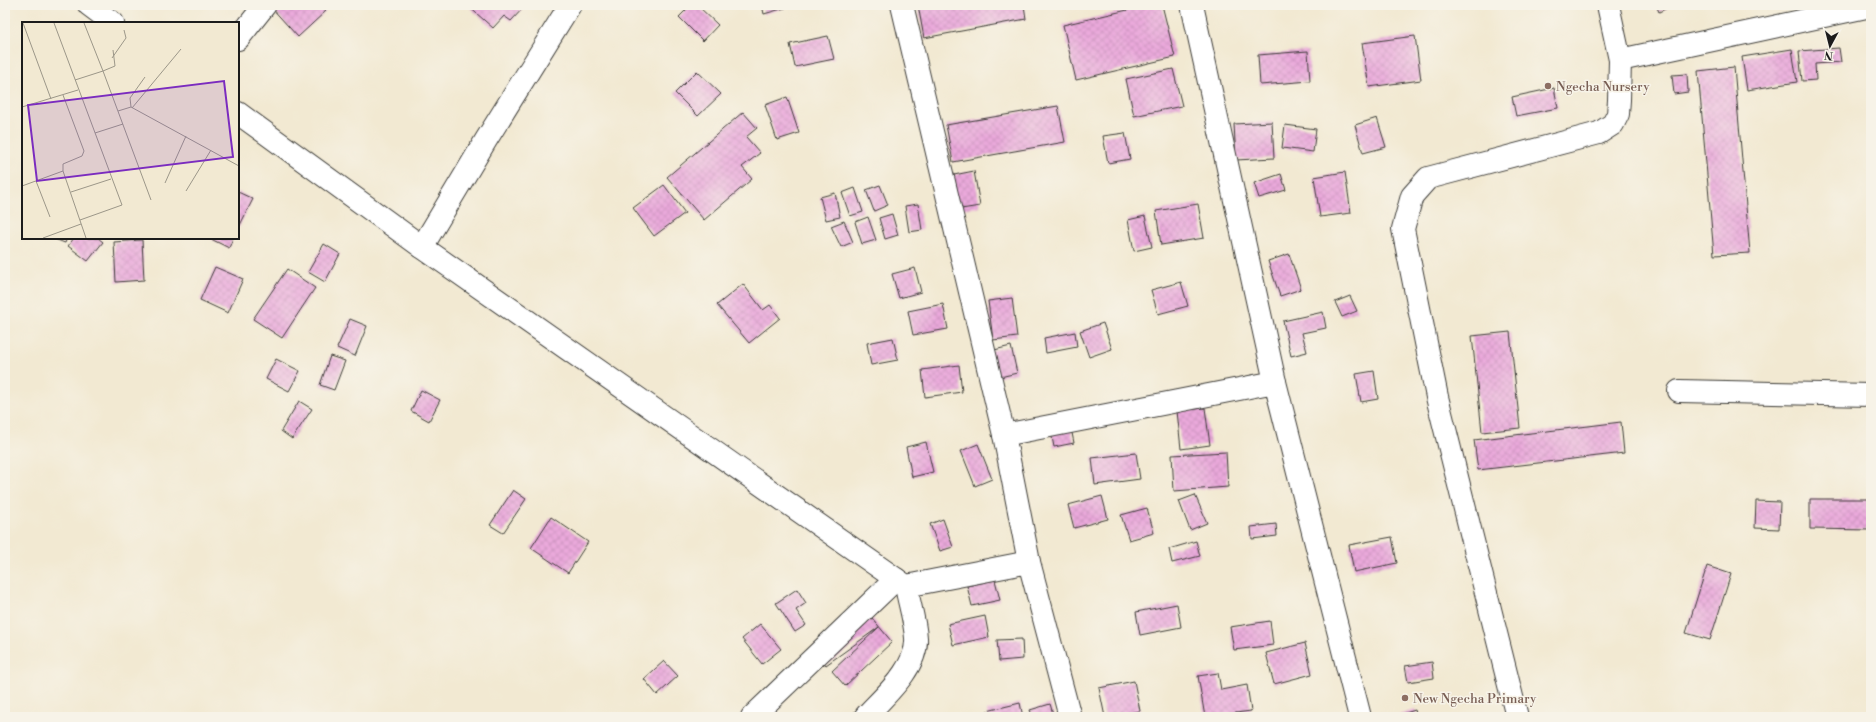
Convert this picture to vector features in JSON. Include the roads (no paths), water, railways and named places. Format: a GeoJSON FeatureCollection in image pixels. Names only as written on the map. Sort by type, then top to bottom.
{"type":"FeatureCollection","features":[{"type":"Feature","properties":{"kind":"street"},"geometry":{"type":"LineString","coordinates":[[89,5],[113,22]]}},
{"type":"Feature","properties":{"kind":"street"},"geometry":{"type":"LineString","coordinates":[[239,38],[265,5]]}},
{"type":"Feature","properties":{"kind":"street"},"geometry":{"type":"LineString","coordinates":[[422,247],[486,140],[570,5]]}},
{"type":"Feature","properties":{"kind":"street"},"geometry":{"type":"LineString","coordinates":[[902,5],[1004,435],[1029,562],[1070,717]]}},
{"type":"Feature","properties":{"kind":"street"},"geometry":{"type":"LineString","coordinates":[[1192,5],[1275,382],[1360,717]]}},
{"type":"Feature","properties":{"kind":"street"},"geometry":{"type":"LineString","coordinates":[[1516,717],[1437,397],[1402,229],[1412,196],[1428,178],[1599,133],[1613,124],[1618,114],[1620,60],[1608,5]]}},
{"type":"Feature","properties":{"kind":"street"},"geometry":{"type":"LineString","coordinates":[[1620,60],[1871,6]]}},
{"type":"Feature","properties":{"kind":"street"},"geometry":{"type":"LineString","coordinates":[[239,114],[422,247],[901,582],[916,639],[914,653],[907,670],[865,717]]}},
{"type":"Feature","properties":{"kind":"street"},"geometry":{"type":"LineString","coordinates":[[1004,435],[1275,382]]}},
{"type":"Feature","properties":{"kind":"street"},"geometry":{"type":"LineString","coordinates":[[1680,391],[1871,395]]}},
{"type":"Feature","properties":{"kind":"street"},"geometry":{"type":"LineString","coordinates":[[752,717],[901,582],[1029,562]]}},
{"type":"Feature","properties":{"kind":"place","name":"Ngecha Nursery"},"geometry":{"type":"Point","coordinates":[1548,86]}},
{"type":"Feature","properties":{"kind":"place","name":"New Ngecha Primary"},"geometry":{"type":"Point","coordinates":[1405,698]}}]}
